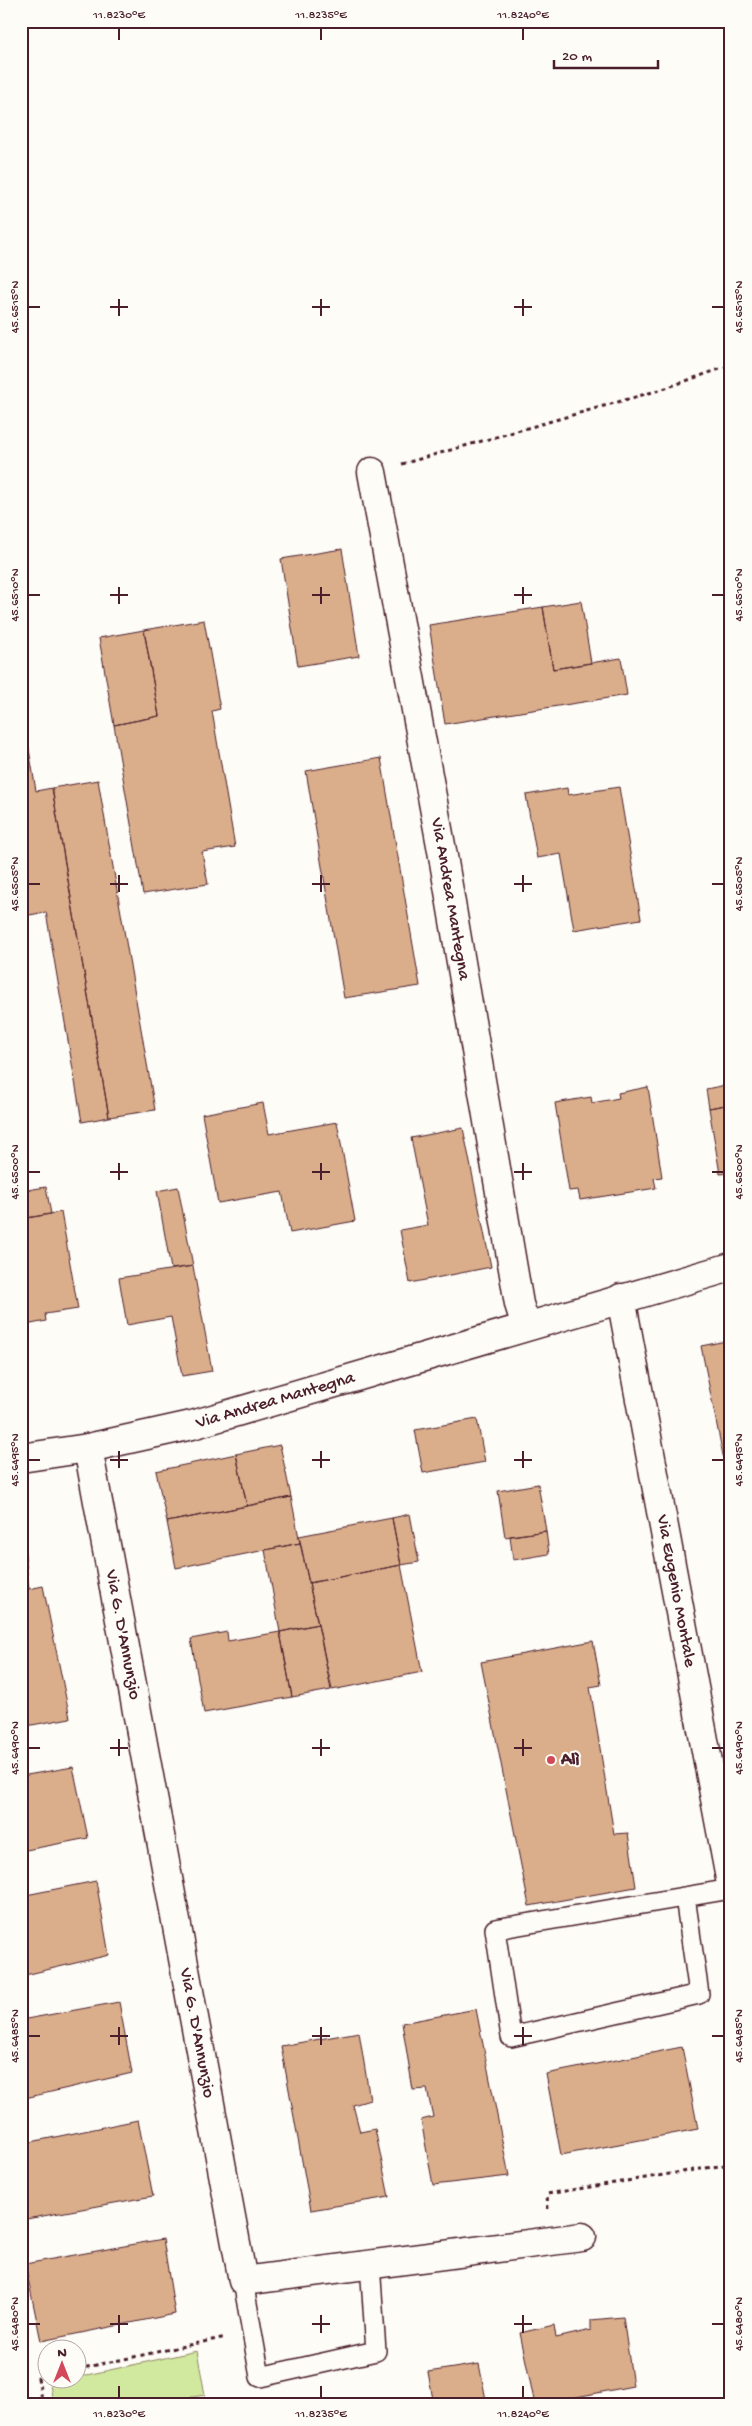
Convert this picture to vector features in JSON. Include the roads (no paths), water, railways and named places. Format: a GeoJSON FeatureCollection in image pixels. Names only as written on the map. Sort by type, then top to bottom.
{"type":"FeatureCollection","features":[{"type":"Feature","properties":{"kind":"street","name":"Via Andrea Mantegna"},"geometry":{"type":"LineString","coordinates":[[372,472],[444,856],[520,1304],[526,1326]]}},
{"type":"Feature","properties":{"kind":"street","name":"Via Andrea Mantegna"},"geometry":{"type":"LineString","coordinates":[[21,1458],[88,1448],[192,1424],[731,1267]]}},
{"type":"Feature","properties":{"kind":"street","name":"Via Eugenio Montale"},"geometry":{"type":"LineString","coordinates":[[621,1298],[731,1884]]}},
{"type":"Feature","properties":{"kind":"street","name":"Via G. D'Annunzio"},"geometry":{"type":"LineString","coordinates":[[88,1448],[243,2281]]}},
{"type":"Feature","properties":{"kind":"street"},"geometry":{"type":"LineString","coordinates":[[243,2281],[582,2237]]}},
{"type":"Feature","properties":{"kind":"lane"},"geometry":{"type":"LineString","coordinates":[[685,1897],[699,1994],[511,2038],[495,1929],[731,1889]]}},
{"type":"Feature","properties":{"kind":"lane"},"geometry":{"type":"LineString","coordinates":[[243,2281],[260,2377],[376,2352],[370,2264]]}},
{"type":"Feature","properties":{"kind":"place","name":"Alì"},"geometry":{"type":"Point","coordinates":[551,1760]}}]}
